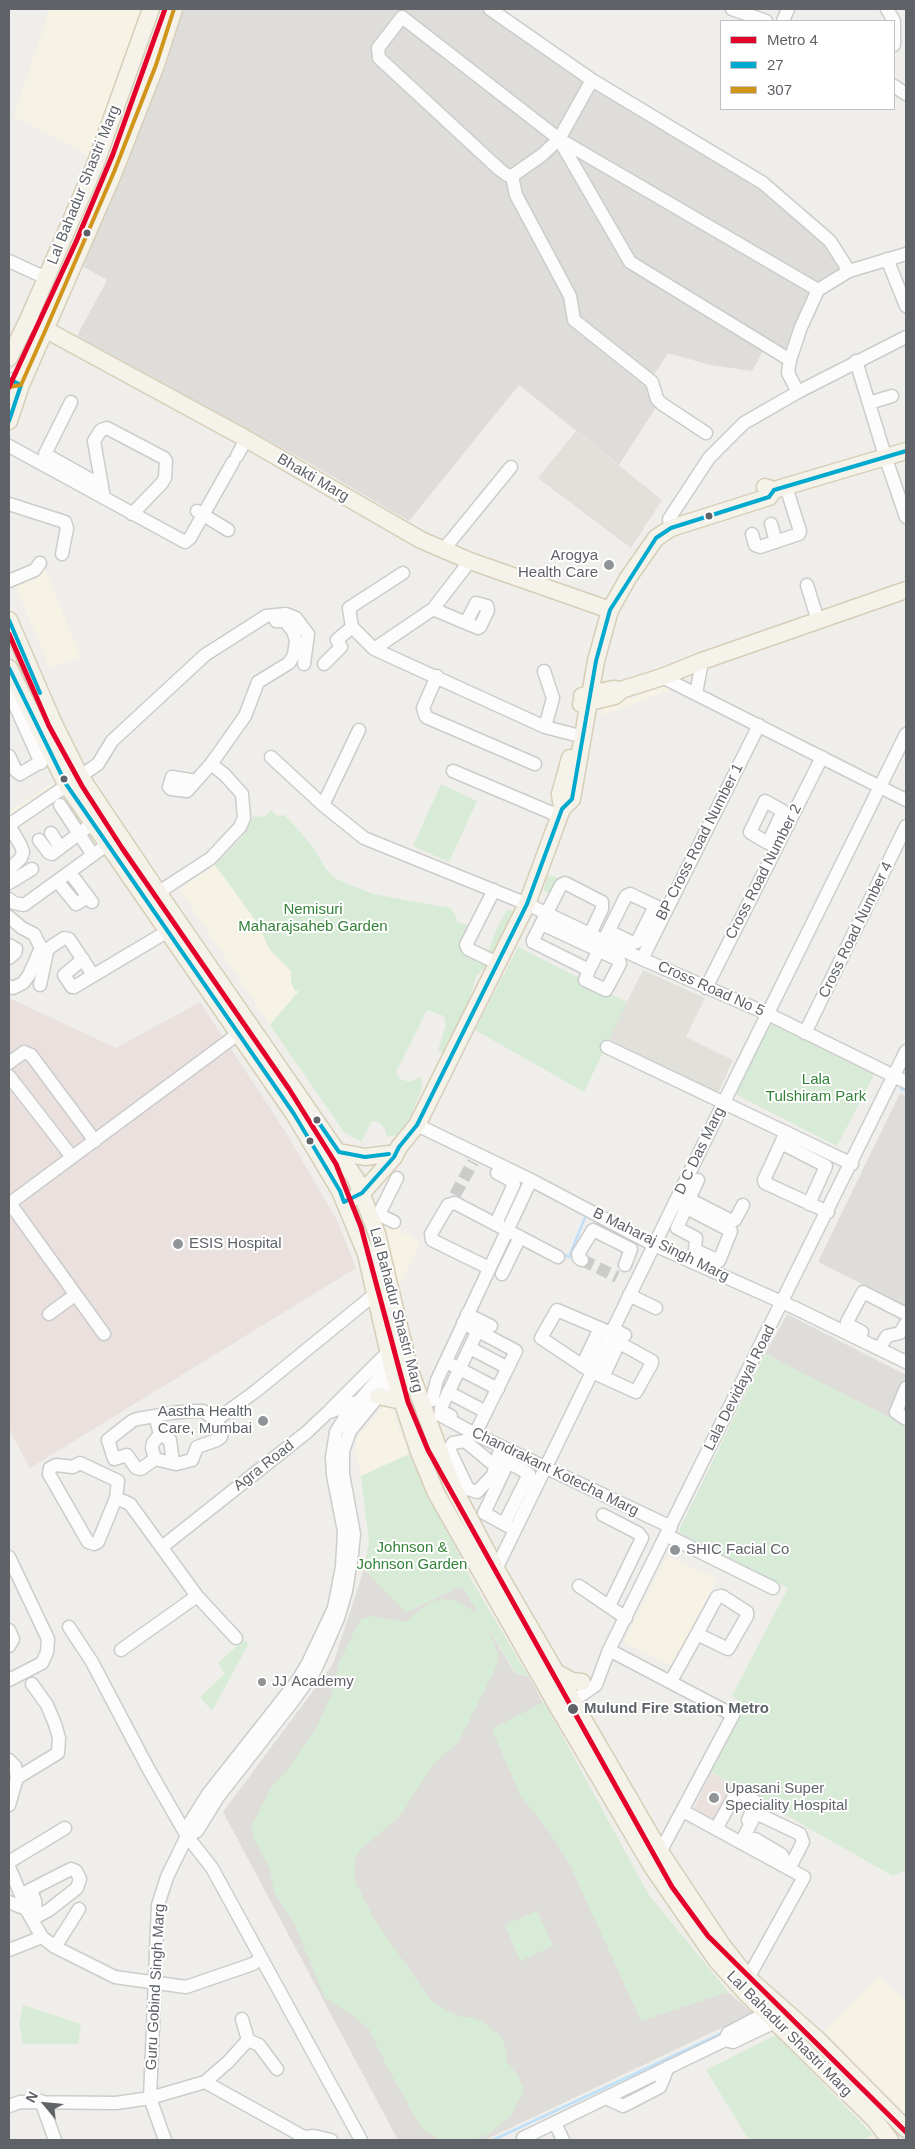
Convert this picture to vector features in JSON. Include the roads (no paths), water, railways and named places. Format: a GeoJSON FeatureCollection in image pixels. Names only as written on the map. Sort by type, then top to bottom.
{"type":"FeatureCollection","features":[{"type":"Feature","properties":{"kind":"main road","name":"Lal Bahadur Shastri Marg"},"geometry":{"type":"LineString","coordinates":[[9,358],[13,346],[28,320],[94,165],[151,9]]}},
{"type":"Feature","properties":{"kind":"main road","name":"Lal Bahadur Shastri Marg"},"geometry":{"type":"LineString","coordinates":[[9,421],[13,384],[39,345],[114,172],[156,65],[174,9]]}},
{"type":"Feature","properties":{"kind":"main road"},"geometry":{"type":"LineString","coordinates":[[56,306],[58,325],[71,343]]}},
{"type":"Feature","properties":{"kind":"main road","name":"Bhakti Marg"},"geometry":{"type":"LineString","coordinates":[[28,320],[243,438],[421,540],[470,561],[606,608]]}},
{"type":"Feature","properties":{"kind":"main road"},"geometry":{"type":"LineString","coordinates":[[39,345],[51,340],[71,343]]}},
{"type":"Feature","properties":{"kind":"main road"},"geometry":{"type":"LineString","coordinates":[[561,813],[560,794],[587,698],[606,608],[642,551],[670,524],[769,497],[780,489],[886,459],[906,451]]}},
{"type":"Feature","properties":{"kind":"main road"},"geometry":{"type":"LineString","coordinates":[[587,698],[613,689],[621,690],[662,678],[702,661],[906,590]]}},
{"type":"Feature","properties":{"kind":"main road","name":"Lal Bahadur Shastri Marg"},"geometry":{"type":"LineString","coordinates":[[9,620],[54,724],[70,774],[93,823],[294,1114],[342,1196],[366,1254],[391,1364],[419,1452],[436,1492],[557,1706],[656,1859],[717,1961],[744,1992],[874,2119],[890,2140]]}},
{"type":"Feature","properties":{"kind":"main road","name":"Lal Bahadur Shastri Marg"},"geometry":{"type":"LineString","coordinates":[[10,672],[46,759],[70,774],[159,892],[339,1152],[360,1188],[377,1234],[406,1355],[452,1485],[496,1569],[571,1696],[656,1859],[748,1978],[816,2038],[906,2129]]}},
{"type":"Feature","properties":{"kind":"main road"},"geometry":{"type":"LineString","coordinates":[[360,1188],[417,1125],[527,904],[561,813],[572,799],[587,698]]}},
{"type":"Feature","properties":{"kind":"main road"},"geometry":{"type":"LineString","coordinates":[[339,1152],[365,1157],[394,1150]]}},
{"type":"Feature","properties":{"kind":"main road"},"geometry":{"type":"LineString","coordinates":[[342,1196],[360,1188],[382,1170],[394,1156],[394,1150]]}},
{"type":"Feature","properties":{"kind":"main road"},"geometry":{"type":"LineString","coordinates":[[375,1400],[402,1401]]}},
{"type":"Feature","properties":{"kind":"main road"},"geometry":{"type":"LineString","coordinates":[[557,1673],[572,1681],[582,1682]]}},
{"type":"Feature","properties":{"kind":"street"},"geometry":{"type":"LineString","coordinates":[[490,9],[592,80],[763,183],[830,240],[849,271]]}},
{"type":"Feature","properties":{"kind":"street"},"geometry":{"type":"LineString","coordinates":[[732,9],[763,20]]}},
{"type":"Feature","properties":{"kind":"street"},"geometry":{"type":"LineString","coordinates":[[887,9],[893,20]]}},
{"type":"Feature","properties":{"kind":"street"},"geometry":{"type":"LineString","coordinates":[[512,176],[499,169],[379,58],[378,48],[402,17],[559,139],[818,290]]}},
{"type":"Feature","properties":{"kind":"street"},"geometry":{"type":"LineString","coordinates":[[512,176],[542,155],[559,139],[592,80]]}},
{"type":"Feature","properties":{"kind":"street"},"geometry":{"type":"LineString","coordinates":[[895,87],[906,94]]}},
{"type":"Feature","properties":{"kind":"street"},"geometry":{"type":"LineString","coordinates":[[559,139],[630,262],[790,360]]}},
{"type":"Feature","properties":{"kind":"street"},"geometry":{"type":"LineString","coordinates":[[512,176],[516,195],[570,296],[574,320],[652,382],[657,399],[662,404],[706,433]]}},
{"type":"Feature","properties":{"kind":"street"},"geometry":{"type":"LineString","coordinates":[[798,392],[788,373],[790,360],[801,327],[818,290],[849,271],[906,254]]}},
{"type":"Feature","properties":{"kind":"street"},"geometry":{"type":"LineString","coordinates":[[887,259],[906,306]]}},
{"type":"Feature","properties":{"kind":"street"},"geometry":{"type":"LineString","coordinates":[[9,262],[46,278]]}},
{"type":"Feature","properties":{"kind":"street"},"geometry":{"type":"LineString","coordinates":[[670,524],[714,453],[744,423],[856,361],[906,337]]}},
{"type":"Feature","properties":{"kind":"street"},"geometry":{"type":"LineString","coordinates":[[856,361],[906,518]]}},
{"type":"Feature","properties":{"kind":"street"},"geometry":{"type":"LineString","coordinates":[[869,403],[892,396]]}},
{"type":"Feature","properties":{"kind":"street"},"geometry":{"type":"LineString","coordinates":[[71,402],[45,454],[103,492],[132,514],[185,542],[188,541],[235,457],[243,438]]}},
{"type":"Feature","properties":{"kind":"street"},"geometry":{"type":"LineString","coordinates":[[103,492],[94,441],[104,428],[107,428],[164,458],[166,461],[165,478],[132,514]]}},
{"type":"Feature","properties":{"kind":"street"},"geometry":{"type":"LineString","coordinates":[[11,453],[42,452]]}},
{"type":"Feature","properties":{"kind":"street"},"geometry":{"type":"LineString","coordinates":[[11,453],[103,492]]}},
{"type":"Feature","properties":{"kind":"street"},"geometry":{"type":"LineString","coordinates":[[11,453],[68,488]]}},
{"type":"Feature","properties":{"kind":"street"},"geometry":{"type":"LineString","coordinates":[[444,549],[511,467]]}},
{"type":"Feature","properties":{"kind":"street"},"geometry":{"type":"LineString","coordinates":[[752,534],[757,546],[797,536],[800,531],[780,489]]}},
{"type":"Feature","properties":{"kind":"street"},"geometry":{"type":"LineString","coordinates":[[9,504],[65,522],[67,528],[62,554]]}},
{"type":"Feature","properties":{"kind":"street"},"geometry":{"type":"LineString","coordinates":[[202,516],[228,530]]}},
{"type":"Feature","properties":{"kind":"street"},"geometry":{"type":"LineString","coordinates":[[771,524],[776,542]]}},
{"type":"Feature","properties":{"kind":"street"},"geometry":{"type":"LineString","coordinates":[[374,649],[433,609],[470,561]]}},
{"type":"Feature","properties":{"kind":"street"},"geometry":{"type":"LineString","coordinates":[[9,581],[35,570],[40,563]]}},
{"type":"Feature","properties":{"kind":"street"},"geometry":{"type":"LineString","coordinates":[[403,573],[351,605],[349,611],[352,626],[374,649],[437,676],[545,727],[576,735]]}},
{"type":"Feature","properties":{"kind":"street"},"geometry":{"type":"LineString","coordinates":[[807,585],[818,620]]}},
{"type":"Feature","properties":{"kind":"street"},"geometry":{"type":"LineString","coordinates":[[433,609],[466,623]]}},
{"type":"Feature","properties":{"kind":"street"},"geometry":{"type":"LineString","coordinates":[[9,870],[21,858],[23,852],[10,822],[70,774],[98,764],[112,741],[132,720],[205,655],[266,616],[286,614],[296,618],[308,634],[304,664]]}},
{"type":"Feature","properties":{"kind":"street"},"geometry":{"type":"LineString","coordinates":[[196,781],[212,764],[244,716],[258,682],[289,664],[294,655],[296,640],[293,632],[285,621],[276,621]]}},
{"type":"Feature","properties":{"kind":"street"},"geometry":{"type":"LineString","coordinates":[[324,664],[340,647],[337,640],[352,626]]}},
{"type":"Feature","properties":{"kind":"street"},"geometry":{"type":"LineString","coordinates":[[696,694],[702,661]]}},
{"type":"Feature","properties":{"kind":"street"},"geometry":{"type":"LineString","coordinates":[[544,671],[553,698],[545,727]]}},
{"type":"Feature","properties":{"kind":"street"},"geometry":{"type":"LineString","coordinates":[[437,676],[423,708],[426,717],[534,764]]}},
{"type":"Feature","properties":{"kind":"street"},"geometry":{"type":"LineString","coordinates":[[662,678],[822,757],[904,794]]}},
{"type":"Feature","properties":{"kind":"street"},"geometry":{"type":"LineString","coordinates":[[9,692],[46,759],[20,774],[16,771],[9,756]]}},
{"type":"Feature","properties":{"kind":"street","name":"BP Cross Road Number 1"},"geometry":{"type":"LineString","coordinates":[[642,959],[661,908],[759,726]]}},
{"type":"Feature","properties":{"kind":"street"},"geometry":{"type":"LineString","coordinates":[[323,805],[360,730]]}},
{"type":"Feature","properties":{"kind":"street","name":"D C Das Marg"},"geometry":{"type":"LineString","coordinates":[[496,1569],[509,1527],[546,1467],[592,1371],[613,1334],[654,1245],[682,1200],[724,1102],[886,786],[905,743]]}},
{"type":"Feature","properties":{"kind":"street","name":"Cross Road No 5"},"geometry":{"type":"LineString","coordinates":[[271,757],[323,805],[364,838],[494,890],[546,914],[592,930],[604,941],[768,1014],[900,1079]]}},
{"type":"Feature","properties":{"kind":"street","name":"Cross Road Number 2"},"geometry":{"type":"LineString","coordinates":[[706,988],[772,845],[822,757]]}},
{"type":"Feature","properties":{"kind":"street"},"geometry":{"type":"LineString","coordinates":[[159,892],[211,858],[240,827],[244,818],[242,794],[212,764]]}},
{"type":"Feature","properties":{"kind":"street"},"geometry":{"type":"LineString","coordinates":[[453,771],[561,813]]}},
{"type":"Feature","properties":{"kind":"street"},"geometry":{"type":"LineString","coordinates":[[60,805],[93,855]]}},
{"type":"Feature","properties":{"kind":"street"},"geometry":{"type":"LineString","coordinates":[[39,840],[50,854],[93,823]]}},
{"type":"Feature","properties":{"kind":"street","name":"Cross Road Number 4"},"geometry":{"type":"LineString","coordinates":[[805,1033],[906,826]]}},
{"type":"Feature","properties":{"kind":"street"},"geometry":{"type":"LineString","coordinates":[[51,833],[60,847]]}},
{"type":"Feature","properties":{"kind":"street"},"geometry":{"type":"LineString","coordinates":[[9,899],[14,903],[24,905],[93,855],[110,847]]}},
{"type":"Feature","properties":{"kind":"street"},"geometry":{"type":"LineString","coordinates":[[47,898],[110,847]]}},
{"type":"Feature","properties":{"kind":"street"},"geometry":{"type":"LineString","coordinates":[[9,883],[32,868]]}},
{"type":"Feature","properties":{"kind":"street"},"geometry":{"type":"LineString","coordinates":[[62,887],[76,904],[90,900],[74,878]]}},
{"type":"Feature","properties":{"kind":"street"},"geometry":{"type":"LineString","coordinates":[[589,970],[533,943],[561,885],[565,883],[602,902],[603,905],[592,930]]}},
{"type":"Feature","properties":{"kind":"street"},"geometry":{"type":"LineString","coordinates":[[494,890],[466,945],[468,949],[497,963]]}},
{"type":"Feature","properties":{"kind":"street"},"geometry":{"type":"LineString","coordinates":[[546,914],[604,941],[633,943],[637,942],[661,908],[628,894],[604,941],[589,970],[585,980],[604,990],[608,989],[621,962],[604,941]]}},
{"type":"Feature","properties":{"kind":"street"},"geometry":{"type":"LineString","coordinates":[[9,917],[22,928],[34,934],[41,948],[29,976],[23,983],[13,988],[9,986]]}},
{"type":"Feature","properties":{"kind":"street"},"geometry":{"type":"LineString","coordinates":[[82,959],[64,975],[71,986],[74,987],[168,931]]}},
{"type":"Feature","properties":{"kind":"street"},"geometry":{"type":"LineString","coordinates":[[40,986],[49,948],[64,938],[69,940],[94,975]]}},
{"type":"Feature","properties":{"kind":"street"},"geometry":{"type":"LineString","coordinates":[[9,945],[16,949],[15,953],[9,958]]}},
{"type":"Feature","properties":{"kind":"street"},"geometry":{"type":"LineString","coordinates":[[104,1334],[9,1203],[238,1034]]}},
{"type":"Feature","properties":{"kind":"street"},"geometry":{"type":"LineString","coordinates":[[607,1046],[724,1102],[783,1137],[826,1166],[809,1204]]}},
{"type":"Feature","properties":{"kind":"street"},"geometry":{"type":"LineString","coordinates":[[9,1063],[24,1052],[31,1055],[95,1141]]}},
{"type":"Feature","properties":{"kind":"street","name":"Lala Devidayal Road"},"geometry":{"type":"LineString","coordinates":[[557,1706],[571,1696],[596,1685],[609,1650],[852,1164],[900,1079],[906,1052]]}},
{"type":"Feature","properties":{"kind":"street"},"geometry":{"type":"LineString","coordinates":[[9,1076],[72,1157]]}},
{"type":"Feature","properties":{"kind":"street","name":"B Maharaj Singh Marg"},"geometry":{"type":"LineString","coordinates":[[417,1125],[474,1159],[531,1180],[654,1245],[881,1345],[906,1362]]}},
{"type":"Feature","properties":{"kind":"street"},"geometry":{"type":"LineString","coordinates":[[783,1137],[852,1164]]}},
{"type":"Feature","properties":{"kind":"street"},"geometry":{"type":"LineString","coordinates":[[783,1137],[764,1180],[765,1183],[828,1212]]}},
{"type":"Feature","properties":{"kind":"street"},"geometry":{"type":"LineString","coordinates":[[474,1159],[514,1184],[498,1219]]}},
{"type":"Feature","properties":{"kind":"street"},"geometry":{"type":"LineString","coordinates":[[382,1170],[409,1184]]}},
{"type":"Feature","properties":{"kind":"street"},"geometry":{"type":"LineString","coordinates":[[394,1222],[382,1216],[380,1212],[397,1178]]}},
{"type":"Feature","properties":{"kind":"street"},"geometry":{"type":"LineString","coordinates":[[432,1400],[444,1363],[483,1292],[489,1268],[531,1180]]}},
{"type":"Feature","properties":{"kind":"street"},"geometry":{"type":"LineString","coordinates":[[682,1200],[731,1231],[719,1260],[695,1250],[696,1238],[677,1228],[682,1200],[698,1180]]}},
{"type":"Feature","properties":{"kind":"street"},"geometry":{"type":"LineString","coordinates":[[455,1195],[459,1200],[498,1219],[520,1237],[558,1257]]}},
{"type":"Feature","properties":{"kind":"street"},"geometry":{"type":"LineString","coordinates":[[682,1200],[732,1221],[735,1220],[743,1205]]}},
{"type":"Feature","properties":{"kind":"street"},"geometry":{"type":"LineString","coordinates":[[489,1268],[432,1240],[431,1234],[451,1203],[508,1227]]}},
{"type":"Feature","properties":{"kind":"street"},"geometry":{"type":"LineString","coordinates":[[614,1240],[620,1227]]}},
{"type":"Feature","properties":{"kind":"street"},"geometry":{"type":"LineString","coordinates":[[582,1260],[578,1254],[591,1231],[631,1249],[625,1265]]}},
{"type":"Feature","properties":{"kind":"street"},"geometry":{"type":"LineString","coordinates":[[502,1274],[520,1237]]}},
{"type":"Feature","properties":{"kind":"street"},"geometry":{"type":"LineString","coordinates":[[857,1334],[848,1325],[847,1321],[863,1292],[906,1314]]}},
{"type":"Feature","properties":{"kind":"street"},"geometry":{"type":"LineString","coordinates":[[216,1420],[256,1391],[375,1294]]}},
{"type":"Feature","properties":{"kind":"street"},"geometry":{"type":"LineString","coordinates":[[50,1314],[75,1295]]}},
{"type":"Feature","properties":{"kind":"street"},"geometry":{"type":"LineString","coordinates":[[629,1296],[656,1308]]}},
{"type":"Feature","properties":{"kind":"street"},"geometry":{"type":"LineString","coordinates":[[557,1310],[613,1334],[650,1358],[652,1363],[636,1392],[592,1371],[543,1340],[542,1335],[557,1310]]}},
{"type":"Feature","properties":{"kind":"street"},"geometry":{"type":"LineString","coordinates":[[468,1318],[491,1326]]}},
{"type":"Feature","properties":{"kind":"street"},"geometry":{"type":"LineString","coordinates":[[468,1318],[478,1330],[515,1349],[516,1352],[476,1432],[441,1411],[448,1392],[478,1330]]}},
{"type":"Feature","properties":{"kind":"street"},"geometry":{"type":"LineString","coordinates":[[881,1345],[887,1336],[901,1332],[906,1323]]}},
{"type":"Feature","properties":{"kind":"street"},"geometry":{"type":"LineString","coordinates":[[470,1348],[508,1368]]}},
{"type":"Feature","properties":{"kind":"street","name":"Guru Gobind Singh Marg"},"geometry":{"type":"LineString","coordinates":[[165,2140],[150,2098],[158,1905],[167,1877],[191,1831],[213,1796],[294,1701],[315,1670],[325,1648],[338,1618],[350,1572],[354,1534],[333,1475],[332,1457],[336,1432],[391,1364],[406,1355]]}},
{"type":"Feature","properties":{"kind":"street"},"geometry":{"type":"LineString","coordinates":[[444,1363],[497,1391]]}},
{"type":"Feature","properties":{"kind":"street"},"geometry":{"type":"LineString","coordinates":[[327,1413],[391,1364]]}},
{"type":"Feature","properties":{"kind":"street","name":"Guru Gobind Singh Marg"},"geometry":{"type":"LineString","coordinates":[[346,1513],[343,1451],[350,1431],[375,1400],[391,1364]]}},
{"type":"Feature","properties":{"kind":"street"},"geometry":{"type":"LineString","coordinates":[[906,1388],[896,1409],[898,1414],[906,1419]]}},
{"type":"Feature","properties":{"kind":"street"},"geometry":{"type":"LineString","coordinates":[[448,1392],[486,1412]]}},
{"type":"Feature","properties":{"kind":"street","name":"Agra Road"},"geometry":{"type":"LineString","coordinates":[[162,1547],[307,1432],[327,1413],[359,1402],[375,1400]]}},
{"type":"Feature","properties":{"kind":"street"},"geometry":{"type":"LineString","coordinates":[[203,1411],[216,1420],[222,1431],[221,1437],[197,1447],[192,1460],[181,1464],[155,1459],[141,1469],[138,1469],[128,1455],[114,1460],[107,1442],[132,1421],[155,1416],[203,1411]]}},
{"type":"Feature","properties":{"kind":"street","name":"Chandrakant Kotecha Marg"},"geometry":{"type":"LineString","coordinates":[[440,1415],[500,1446],[511,1457],[546,1467],[773,1588]]}},
{"type":"Feature","properties":{"kind":"street"},"geometry":{"type":"LineString","coordinates":[[155,1416],[160,1434],[170,1440],[173,1463]]}},
{"type":"Feature","properties":{"kind":"street"},"geometry":{"type":"LineString","coordinates":[[155,1459],[152,1448],[153,1443],[160,1434]]}},
{"type":"Feature","properties":{"kind":"street"},"geometry":{"type":"LineString","coordinates":[[494,1465],[500,1446]]}},
{"type":"Feature","properties":{"kind":"street"},"geometry":{"type":"LineString","coordinates":[[511,1457],[529,1474],[509,1527],[485,1514],[484,1511],[511,1457]]}},
{"type":"Feature","properties":{"kind":"street"},"geometry":{"type":"LineString","coordinates":[[80,1463],[117,1480],[119,1483],[116,1498],[98,1542],[90,1543],[85,1539],[48,1474],[50,1468],[56,1465],[73,1467],[80,1463]]}},
{"type":"Feature","properties":{"kind":"street"},"geometry":{"type":"LineString","coordinates":[[116,1498],[130,1504],[197,1596],[236,1638]]}},
{"type":"Feature","properties":{"kind":"street"},"geometry":{"type":"LineString","coordinates":[[603,1515],[638,1532],[642,1538],[609,1606]]}},
{"type":"Feature","properties":{"kind":"street"},"geometry":{"type":"LineString","coordinates":[[9,1557],[48,1639],[42,1663],[9,1680]]}},
{"type":"Feature","properties":{"kind":"street"},"geometry":{"type":"LineString","coordinates":[[579,1586],[626,1618]]}},
{"type":"Feature","properties":{"kind":"street"},"geometry":{"type":"LineString","coordinates":[[121,1650],[197,1596]]}},
{"type":"Feature","properties":{"kind":"street"},"geometry":{"type":"LineString","coordinates":[[69,1627],[92,1662],[149,1770],[191,1831],[361,2140]]}},
{"type":"Feature","properties":{"kind":"street"},"geometry":{"type":"LineString","coordinates":[[9,1630],[13,1639],[9,1646]]}},
{"type":"Feature","properties":{"kind":"street"},"geometry":{"type":"LineString","coordinates":[[671,1681],[697,1634]]}},
{"type":"Feature","properties":{"kind":"street"},"geometry":{"type":"LineString","coordinates":[[609,1650],[733,1715],[656,1859]]}},
{"type":"Feature","properties":{"kind":"street"},"geometry":{"type":"LineString","coordinates":[[571,1696],[582,1682],[600,1671]]}},
{"type":"Feature","properties":{"kind":"street"},"geometry":{"type":"LineString","coordinates":[[17,1778],[58,1752],[60,1738],[55,1724],[47,1705],[32,1684]]}},
{"type":"Feature","properties":{"kind":"street"},"geometry":{"type":"LineString","coordinates":[[9,1760],[15,1766],[17,1778],[9,1805]]}},
{"type":"Feature","properties":{"kind":"street"},"geometry":{"type":"LineString","coordinates":[[717,1828],[736,1792],[755,1800],[756,1804],[743,1842]]}},
{"type":"Feature","properties":{"kind":"street"},"geometry":{"type":"LineString","coordinates":[[683,1811],[743,1842],[804,1877],[748,1978]]}},
{"type":"Feature","properties":{"kind":"street"},"geometry":{"type":"LineString","coordinates":[[743,1842],[754,1818],[758,1814],[800,1834],[803,1839],[785,1865]]}},
{"type":"Feature","properties":{"kind":"street"},"geometry":{"type":"LineString","coordinates":[[9,1862],[65,1828]]}},
{"type":"Feature","properties":{"kind":"street"},"geometry":{"type":"LineString","coordinates":[[9,1866],[27,1892],[42,1936],[55,1947],[104,1973],[186,1987],[253,1964],[261,1958]]}},
{"type":"Feature","properties":{"kind":"street"},"geometry":{"type":"LineString","coordinates":[[9,1902],[33,1913],[56,1905],[77,1888],[80,1882],[76,1871],[71,1869],[27,1892]]}},
{"type":"Feature","properties":{"kind":"street"},"geometry":{"type":"LineString","coordinates":[[55,1947],[79,1909]]}},
{"type":"Feature","properties":{"kind":"street"},"geometry":{"type":"LineString","coordinates":[[9,1950],[42,1936]]}},
{"type":"Feature","properties":{"kind":"street"},"geometry":{"type":"LineString","coordinates":[[521,2139],[725,2040],[734,2042],[771,2017]]}},
{"type":"Feature","properties":{"kind":"street"},"geometry":{"type":"LineString","coordinates":[[242,2019],[248,2040],[259,2045],[278,2069]]}},
{"type":"Feature","properties":{"kind":"street"},"geometry":{"type":"LineString","coordinates":[[9,2106],[20,2102],[116,2102],[150,2098],[205,2082],[228,2062],[248,2040]]}},
{"type":"Feature","properties":{"kind":"street"},"geometry":{"type":"LineString","coordinates":[[205,2082],[304,2137],[314,2136],[331,2140]]}},
{"type":"Feature","properties":{"kind":"street"},"geometry":{"type":"LineString","coordinates":[[41,2101],[55,2140]]}},
{"type":"Feature","properties":{"kind":"street"},"geometry":{"type":"LineString","coordinates":[[555,2123],[563,2140]]}},
{"type":"Feature","properties":{"kind":"waterway"},"geometry":{"type":"LineString","coordinates":[[901,1089],[906,1091]]}},
{"type":"Feature","properties":{"kind":"waterway"},"geometry":{"type":"LineString","coordinates":[[562,1254],[569,1257],[586,1215]]}},
{"type":"Feature","properties":{"kind":"waterway"},"geometry":{"type":"LineString","coordinates":[[493,2140],[722,2033]]}},
{"type":"Feature","properties":{"kind":"tunnel"},"geometry":{"type":"LineString","coordinates":[[455,1195],[473,1162]]}},
{"type":"Feature","properties":{"kind":"tunnel"},"geometry":{"type":"LineString","coordinates":[[582,1260],[617,1277]]}},
{"type":"Feature","properties":{"kind":"metro line","name":"4"},"geometry":{"type":"LineString","coordinates":[[9,387],[76,242],[113,154],[165,9]]}},
{"type":"Feature","properties":{"kind":"metro line","name":"4"},"geometry":{"type":"LineString","coordinates":[[9,634],[49,726],[82,786],[122,848],[289,1089],[336,1164],[361,1227],[408,1402],[428,1450],[672,1887],[708,1936],[906,2132]]}},
{"type":"Feature","properties":{"kind":"place","name":"Arogya Health Care"},"geometry":{"type":"Point","coordinates":[609,565]}},
{"type":"Feature","properties":{"kind":"place","name":"ESIS Hospital"},"geometry":{"type":"Point","coordinates":[178,1244]}},
{"type":"Feature","properties":{"kind":"place","name":"Aastha Health Care, Mumbai"},"geometry":{"type":"Point","coordinates":[263,1421]}},
{"type":"Feature","properties":{"kind":"place","name":"SHIC Facial Co"},"geometry":{"type":"Point","coordinates":[675,1550]}},
{"type":"Feature","properties":{"kind":"place","name":"JJ Academy"},"geometry":{"type":"Point","coordinates":[262,1682]}},
{"type":"Feature","properties":{"kind":"place","name":"Mulund Fire Station Metro"},"geometry":{"type":"Point","coordinates":[573,1709]}},
{"type":"Feature","properties":{"kind":"place","name":"Upasani Super Speciality Hospital"},"geometry":{"type":"Point","coordinates":[714,1798]}},
{"type":"Feature","properties":{"kind":"park label","name":"Nemisuri Maharajsaheb Garden"},"geometry":{"type":"Point","coordinates":[313,918]}},
{"type":"Feature","properties":{"kind":"park label","name":"Lala Tulshiram Park"},"geometry":{"type":"Point","coordinates":[816,1088]}},
{"type":"Feature","properties":{"kind":"park label","name":"Johnson & Johnson Garden"},"geometry":{"type":"Point","coordinates":[412,1556]}}]}
